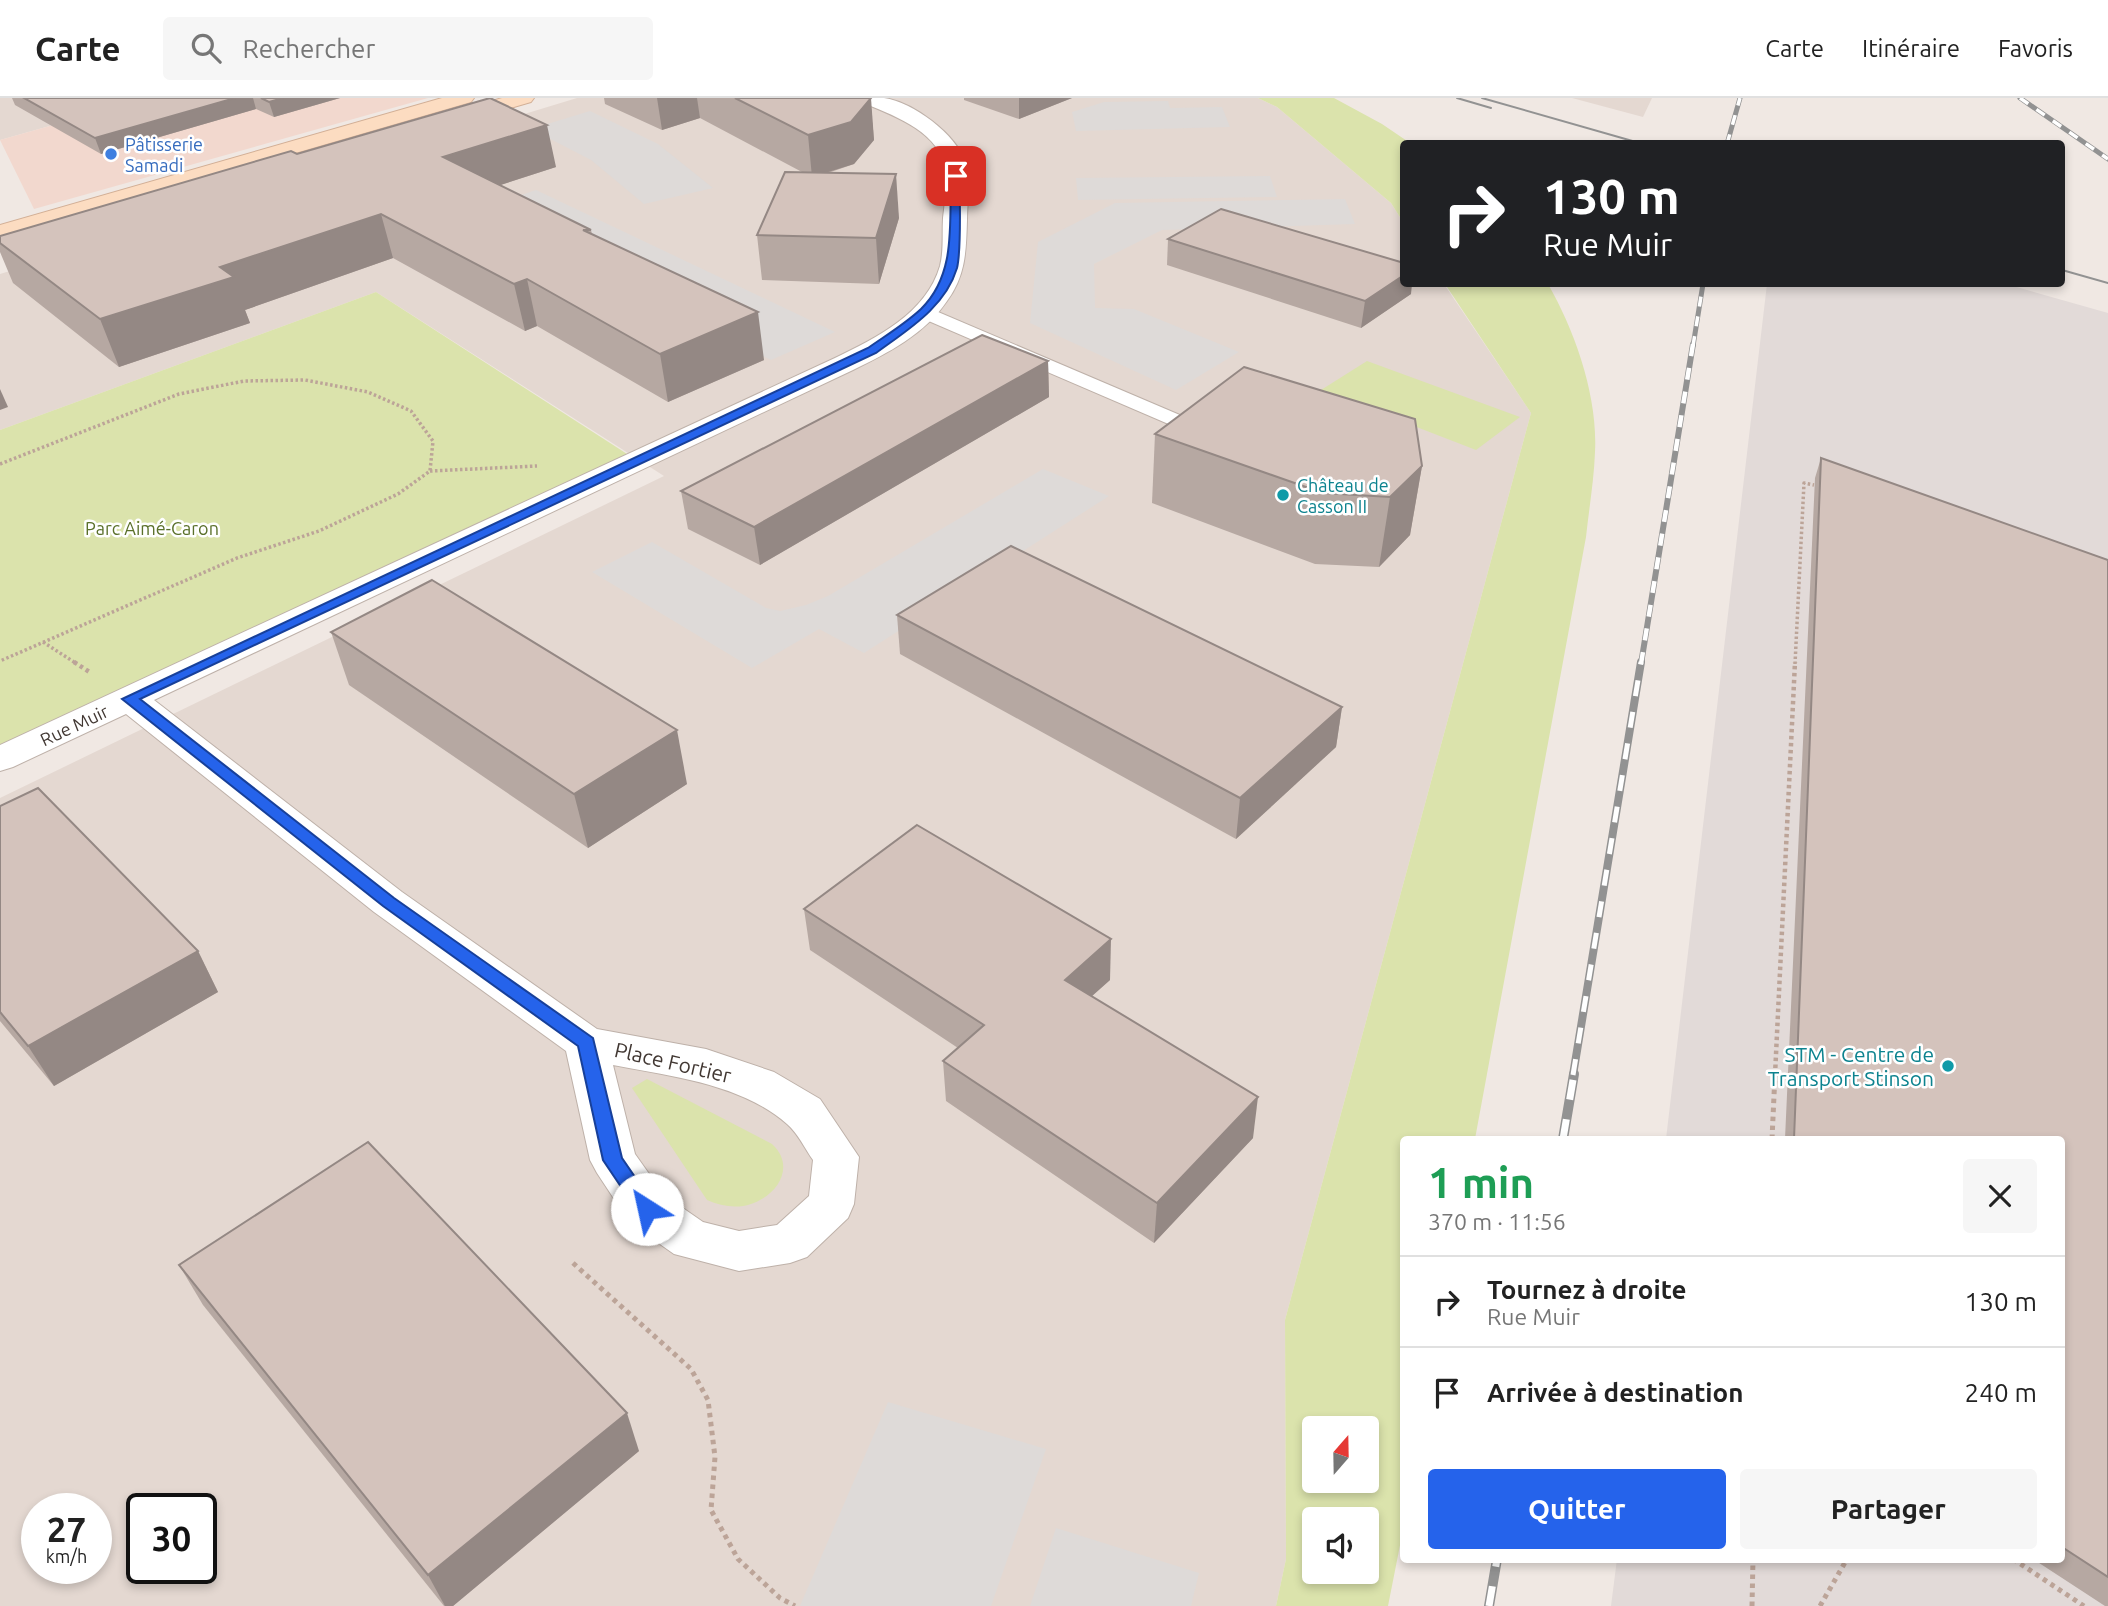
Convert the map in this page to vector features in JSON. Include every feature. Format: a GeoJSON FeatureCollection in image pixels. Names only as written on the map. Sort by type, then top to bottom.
{"type":"FeatureCollection","features":[{"type":"Feature","properties":{"kind":"main road"},"geometry":{"type":"LineString","coordinates":[[0,232],[464,98]]}},
{"type":"Feature","properties":{"kind":"main road"},"geometry":{"type":"LineString","coordinates":[[0,250],[524,98]]}},
{"type":"Feature","properties":{"kind":"street","name":"Rue Muir"},"geometry":{"type":"LineString","coordinates":[[0,759],[872,351],[924,312],[940,292],[952,267],[957,190],[954,162],[929,128],[908,115],[868,98]]}},
{"type":"Feature","properties":{"kind":"street","name":"Place Fortier"},"geometry":{"type":"LineString","coordinates":[[130,699],[388,902],[586,1043],[706,1066],[758,1084],[804,1112],[836,1157],[831,1204],[790,1243],[738,1251],[691,1240],[647,1209],[613,1160],[586,1043]]}},
{"type":"Feature","properties":{"kind":"lane"},"geometry":{"type":"LineString","coordinates":[[924,312],[1209,434]]}},
{"type":"Feature","properties":{"kind":"path"},"geometry":{"type":"LineString","coordinates":[[0,464],[180,394],[244,381],[304,380],[368,392],[411,411],[433,441],[430,471],[398,494],[319,531],[237,558],[0,661]]}},
{"type":"Feature","properties":{"kind":"path"},"geometry":{"type":"LineString","coordinates":[[1772,1136],[1804,483],[1814,485]]}},
{"type":"Feature","properties":{"kind":"path"},"geometry":{"type":"LineString","coordinates":[[42,642],[130,699]]}},
{"type":"Feature","properties":{"kind":"path"},"geometry":{"type":"LineString","coordinates":[[1779,990],[1791,993]]}},
{"type":"Feature","properties":{"kind":"path"},"geometry":{"type":"LineString","coordinates":[[573,1263],[691,1369],[708,1400],[715,1457],[711,1510],[738,1559],[779,1598],[795,1606]]}},
{"type":"Feature","properties":{"kind":"path"},"geometry":{"type":"LineString","coordinates":[[1752,1606],[1754,1563]]}},
{"type":"Feature","properties":{"kind":"path"},"geometry":{"type":"LineString","coordinates":[[1820,1606],[1845,1563]]}},
{"type":"Feature","properties":{"kind":"path"},"geometry":{"type":"LineString","coordinates":[[2019,1563],[2084,1606]]}},
{"type":"Feature","properties":{"kind":"shaded area"},"geometry":{"type":"Polygon","coordinates":[[[0,98],[149,98],[0,140],[0,98]]]}},
{"type":"Feature","properties":{"kind":"shaded area"},"geometry":{"type":"Polygon","coordinates":[[[149,98],[428,98],[34,209],[0,140],[149,98]]]}},
{"type":"Feature","properties":{"kind":"shaded area"},"geometry":{"type":"Polygon","coordinates":[[[577,98],[1258,98],[1277,107],[1391,203],[1400,217],[1400,287],[1446,287],[1531,413],[1285,1320],[1286,1559],[1276,1606],[0,1606],[0,798],[664,476],[376,292],[0,430],[0,274],[577,98]]]}},
{"type":"Feature","properties":{"kind":"shaded area"},"geometry":{"type":"Polygon","coordinates":[[[1572,98],[1652,98],[1643,117],[1572,98]]]}},
{"type":"Feature","properties":{"kind":"shaded area"},"geometry":{"type":"Polygon","coordinates":[[[1168,101],[1170,108],[1222,107],[1230,127],[1076,131],[1072,112],[1104,102],[1168,101]]]}},
{"type":"Feature","properties":{"kind":"shaded area"},"geometry":{"type":"Polygon","coordinates":[[[590,111],[658,144],[713,188],[644,204],[591,160],[531,129],[590,111]]]}},
{"type":"Feature","properties":{"kind":"shaded area"},"geometry":{"type":"Polygon","coordinates":[[[1270,176],[1277,197],[1078,200],[1076,178],[1270,176]]]}},
{"type":"Feature","properties":{"kind":"shaded area"},"geometry":{"type":"Polygon","coordinates":[[[536,190],[835,332],[771,360],[474,211],[536,190]]]}},
{"type":"Feature","properties":{"kind":"shaded area"},"geometry":{"type":"Polygon","coordinates":[[[1345,199],[1355,224],[1162,230],[1094,264],[1095,308],[1134,309],[1239,352],[1176,390],[1030,323],[1038,242],[1115,203],[1345,199]]]}},
{"type":"Feature","properties":{"kind":"shaded area"},"geometry":{"type":"Polygon","coordinates":[[[1767,287],[2017,287],[2108,313],[2108,1606],[1611,1606],[1616,1563],[2065,1563],[2065,1136],[1666,1136],[1767,287]]]}},
{"type":"Feature","properties":{"kind":"shaded area"},"geometry":{"type":"Polygon","coordinates":[[[1043,469],[1109,496],[864,653],[819,629],[752,668],[592,572],[652,542],[766,608],[780,611],[828,596],[1043,469]]]}},
{"type":"Feature","properties":{"kind":"shaded area"},"geometry":{"type":"Polygon","coordinates":[[[888,1402],[1046,1449],[991,1606],[800,1606],[888,1402]]]}},
{"type":"Feature","properties":{"kind":"shaded area"},"geometry":{"type":"Polygon","coordinates":[[[1056,1528],[1199,1573],[1191,1606],[1030,1606],[1056,1528]]]}},
{"type":"Feature","properties":{"kind":"green space"},"geometry":{"type":"Polygon","coordinates":[[[1258,98],[1334,98],[1406,140],[1400,140],[1400,217],[1391,203],[1277,107],[1258,98]]]}},
{"type":"Feature","properties":{"kind":"green space"},"geometry":{"type":"Polygon","coordinates":[[[1447,287],[1550,287],[1576,343],[1593,409],[1594,463],[1586,537],[1476,1136],[1400,1136],[1400,1545],[1388,1606],[1276,1606],[1286,1559],[1285,1320],[1531,413],[1447,287]]]}},
{"type":"Feature","properties":{"kind":"green space","name":"Parc Aimé-Caron"},"geometry":{"type":"Polygon","coordinates":[[[376,292],[638,461],[0,759],[0,430],[376,292]]]}},
{"type":"Feature","properties":{"kind":"green space"},"geometry":{"type":"Polygon","coordinates":[[[1367,361],[1520,417],[1476,450],[1321,390],[1367,361]]]}},
{"type":"Feature","properties":{"kind":"green space"},"geometry":{"type":"Polygon","coordinates":[[[647,1079],[772,1144],[783,1161],[781,1179],[776,1187],[761,1200],[745,1206],[729,1206],[707,1200],[632,1088],[647,1079]]]}},
{"type":"Feature","properties":{"kind":"building"},"geometry":{"type":"Polygon","coordinates":[[[24,98],[235,98],[95,138],[24,98]]]}},
{"type":"Feature","properties":{"kind":"building"},"geometry":{"type":"Polygon","coordinates":[[[261,98],[283,98],[269,102],[261,98]]]}},
{"type":"Feature","properties":{"kind":"building"},"geometry":{"type":"Polygon","coordinates":[[[490,98],[547,125],[443,157],[591,230],[583,230],[758,312],[660,354],[527,279],[514,284],[381,214],[220,267],[234,277],[100,319],[0,243],[0,236],[291,151],[297,154],[490,98]]]}},
{"type":"Feature","properties":{"kind":"building"},"geometry":{"type":"Polygon","coordinates":[[[735,98],[871,98],[851,122],[808,135],[735,98]]]}},
{"type":"Feature","properties":{"kind":"building"},"geometry":{"type":"Polygon","coordinates":[[[785,172],[896,174],[876,238],[757,235],[785,172]]]}},
{"type":"Feature","properties":{"kind":"building"},"geometry":{"type":"Polygon","coordinates":[[[1221,209],[1400,262],[1400,278],[1365,301],[1168,239],[1221,209]]]}},
{"type":"Feature","properties":{"kind":"building"},"geometry":{"type":"Polygon","coordinates":[[[982,335],[1048,361],[754,527],[681,491],[982,335]]]}},
{"type":"Feature","properties":{"kind":"building"},"geometry":{"type":"Polygon","coordinates":[[[1244,367],[1415,419],[1422,466],[1390,497],[1323,493],[1155,434],[1244,367]]]}},
{"type":"Feature","properties":{"kind":"building","name":"STM - Centre de Transport Stinson"},"geometry":{"type":"Polygon","coordinates":[[[1821,458],[2108,560],[2108,1577],[2065,1549],[2065,1136],[1794,1136],[1821,458]]]}},
{"type":"Feature","properties":{"kind":"building"},"geometry":{"type":"Polygon","coordinates":[[[1011,546],[1342,707],[1240,798],[897,615],[1011,546]]]}},
{"type":"Feature","properties":{"kind":"building"},"geometry":{"type":"Polygon","coordinates":[[[432,580],[677,730],[574,794],[331,632],[432,580]]]}},
{"type":"Feature","properties":{"kind":"building"},"geometry":{"type":"Polygon","coordinates":[[[38,788],[198,951],[28,1046],[0,1012],[0,806],[38,788]]]}},
{"type":"Feature","properties":{"kind":"building"},"geometry":{"type":"Polygon","coordinates":[[[917,825],[1111,939],[1065,980],[1258,1097],[1157,1203],[943,1061],[984,1025],[804,909],[917,825]]]}},
{"type":"Feature","properties":{"kind":"building"},"geometry":{"type":"Polygon","coordinates":[[[368,1142],[627,1413],[428,1575],[179,1265],[368,1142]]]}},
{"type":"Feature","properties":{"kind":"tram line"},"geometry":{"type":"LineString","coordinates":[[1457,98],[1491,108]]}},
{"type":"Feature","properties":{"kind":"tram line"},"geometry":{"type":"LineString","coordinates":[[1482,98],[1629,140]]}},
{"type":"Feature","properties":{"kind":"tram line"},"geometry":{"type":"LineString","coordinates":[[2065,271],[2108,283]]}},
{"type":"Feature","properties":{"kind":"railway"},"geometry":{"type":"LineString","coordinates":[[1728,140],[1740,98]]}},
{"type":"Feature","properties":{"kind":"railway"},"geometry":{"type":"LineString","coordinates":[[2020,98],[2108,159]]}},
{"type":"Feature","properties":{"kind":"railway"},"geometry":{"type":"LineString","coordinates":[[1693,346],[1703,287]]}},
{"type":"Feature","properties":{"kind":"railway"},"geometry":{"type":"LineString","coordinates":[[1641,664],[1693,344]]}},
{"type":"Feature","properties":{"kind":"railway"},"geometry":{"type":"LineString","coordinates":[[1573,1075],[1641,662]]}},
{"type":"Feature","properties":{"kind":"railway"},"geometry":{"type":"LineString","coordinates":[[1564,1136],[1574,1074]]}},
{"type":"Feature","properties":{"kind":"railway"},"geometry":{"type":"LineString","coordinates":[[1489,1606],[1496,1563]]}},
{"type":"Feature","properties":{"kind":"place","name":"Pâtisserie Samadi"},"geometry":{"type":"Point","coordinates":[111,154]}},
{"type":"Feature","properties":{"kind":"place","name":"Château de Casson II"},"geometry":{"type":"Point","coordinates":[1283,495]}},
{"type":"Feature","properties":{"kind":"place","name":"STM - Centre de Transport Stinson"},"geometry":{"type":"Point","coordinates":[1948,1066]}},
{"type":"Feature","properties":{"kind":"route"},"geometry":{"type":"LineString","coordinates":[[647,1209],[613,1160],[586,1043],[388,902],[130,699],[872,351],[924,312],[940,292],[952,267],[956,176]]}}]}
